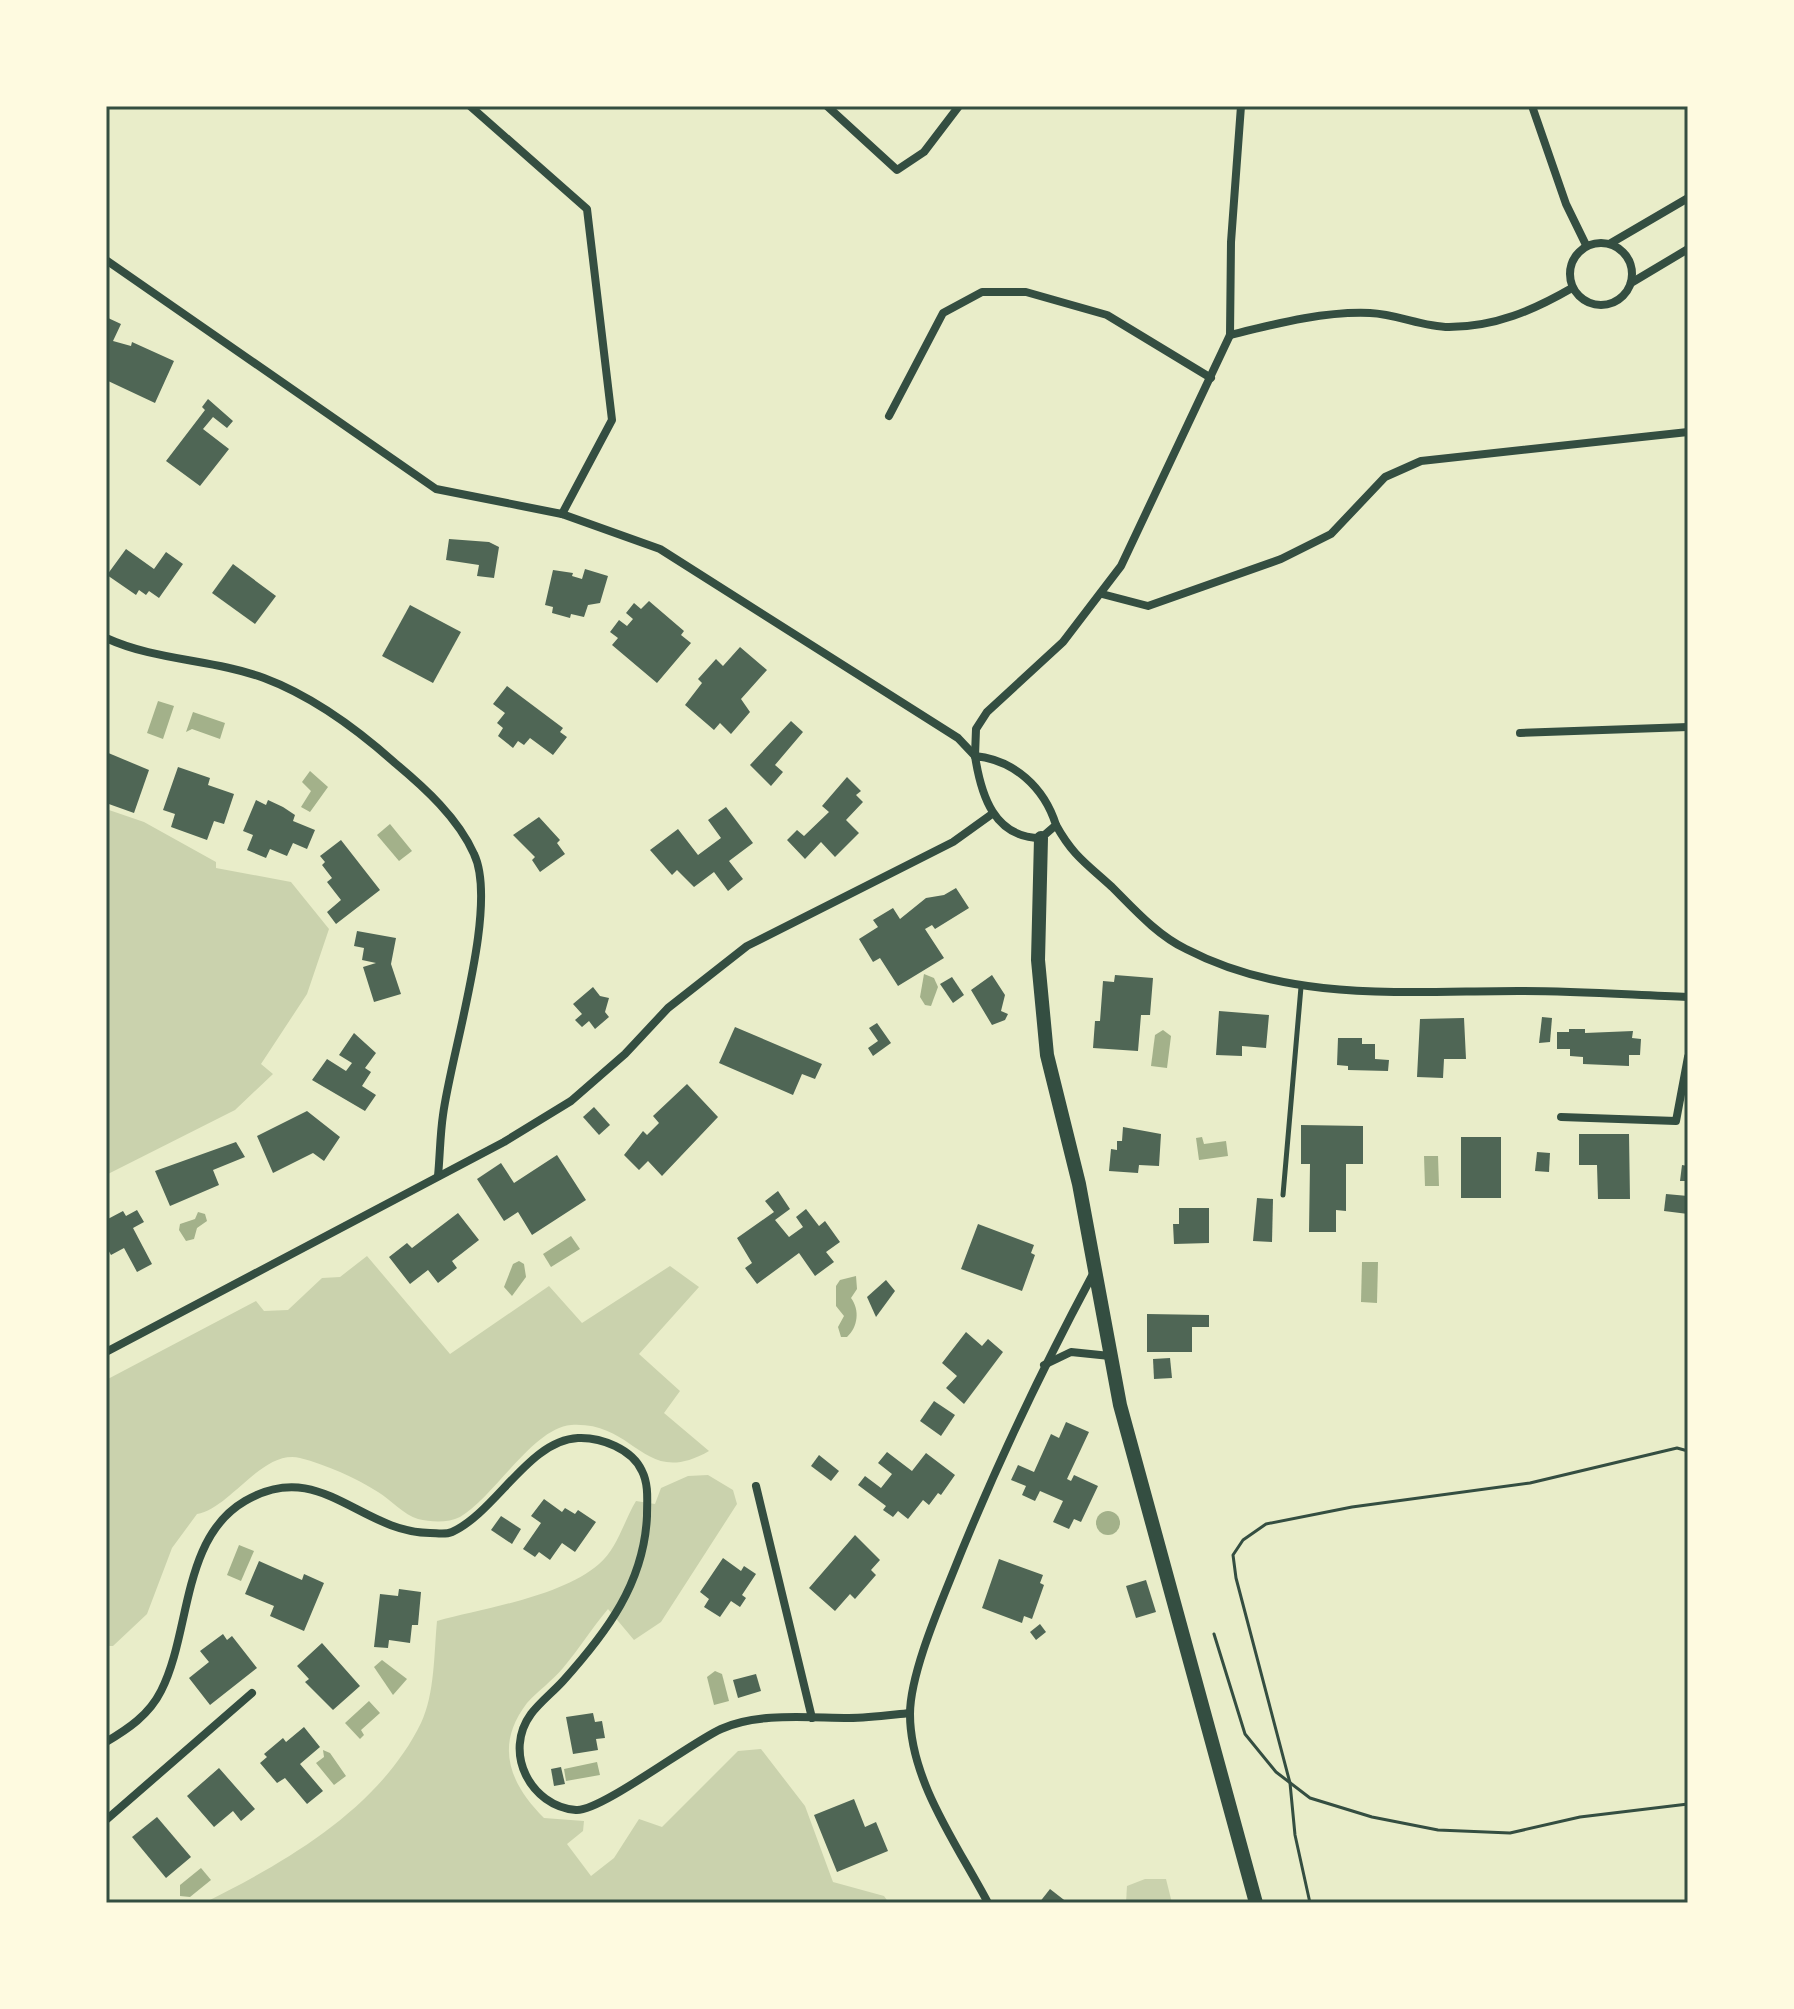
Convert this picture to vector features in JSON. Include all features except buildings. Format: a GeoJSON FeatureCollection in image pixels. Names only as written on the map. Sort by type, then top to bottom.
{"type":"FeatureCollection","features":[{"type":"Feature","properties":{"kind":"main road"},"geometry":{"type":"LineString","coordinates":[[1041,838],[1040,1005],[1047,1055],[1079,1184],[1110,1356],[1256,1903]]}},
{"type":"Feature","properties":{"kind":"street"},"geometry":{"type":"LineString","coordinates":[[470,106],[587,209],[612,420],[562,514]]}},
{"type":"Feature","properties":{"kind":"street"},"geometry":{"type":"LineString","coordinates":[[827,106],[897,170],[924,152],[959,106]]}},
{"type":"Feature","properties":{"kind":"street"},"geometry":{"type":"LineString","coordinates":[[1056,825],[1041,838],[1019,834],[992,814],[983,800],[975,756],[976,729],[987,712],[1063,642],[1121,566],[1230,335],[1231,242],[1241,106]]}},
{"type":"Feature","properties":{"kind":"street"},"geometry":{"type":"LineString","coordinates":[[1532,106],[1566,204],[1586,245]]}},
{"type":"Feature","properties":{"kind":"street"},"geometry":{"type":"LineString","coordinates":[[1688,198],[1611,243],[1586,245],[1570,264],[1572,288],[1591,304],[1615,302],[1631,283],[1688,249]]}},
{"type":"Feature","properties":{"kind":"street"},"geometry":{"type":"LineString","coordinates":[[1611,243],[1629,259],[1631,283]]}},
{"type":"Feature","properties":{"kind":"street"},"geometry":{"type":"LineString","coordinates":[[106,260],[436,489],[562,514],[660,549],[958,738],[975,756],[998,759],[1015,769],[1049,804],[1070,851],[1151,925],[1184,949],[1225,965],[1301,987],[1352,993],[1528,991],[1688,997]]}},
{"type":"Feature","properties":{"kind":"street"},"geometry":{"type":"LineString","coordinates":[[1230,335],[1320,316],[1358,314],[1448,327],[1507,320],[1537,308],[1572,288]]}},
{"type":"Feature","properties":{"kind":"street"},"geometry":{"type":"LineString","coordinates":[[889,416],[943,313],[982,292],[1026,292],[1107,315],[1211,378]]}},
{"type":"Feature","properties":{"kind":"street"},"geometry":{"type":"LineString","coordinates":[[1102,594],[1148,606],[1281,559],[1331,534],[1385,477],[1421,461],[1688,432]]}},
{"type":"Feature","properties":{"kind":"street"},"geometry":{"type":"LineString","coordinates":[[106,638],[134,651],[207,662],[265,678],[331,713],[418,782],[460,829],[475,854],[483,895],[443,1115],[438,1176]]}},
{"type":"Feature","properties":{"kind":"street"},"geometry":{"type":"LineString","coordinates":[[1520,733],[1688,727]]}},
{"type":"Feature","properties":{"kind":"street"},"geometry":{"type":"LineString","coordinates":[[106,1352],[325,1240],[504,1142],[571,1101],[625,1054],[668,1008],[747,946],[953,842],[992,814]]}},
{"type":"Feature","properties":{"kind":"street"},"geometry":{"type":"LineString","coordinates":[[1561,1117],[1676,1121],[1688,1057]]}},
{"type":"Feature","properties":{"kind":"street"},"geometry":{"type":"LineString","coordinates":[[988,1903],[931,1795],[916,1754],[910,1713],[938,1609],[991,1477],[1044,1365],[1093,1274]]}},
{"type":"Feature","properties":{"kind":"street"},"geometry":{"type":"LineString","coordinates":[[1044,1365],[1071,1352],[1110,1356]]}},
{"type":"Feature","properties":{"kind":"street"},"geometry":{"type":"LineString","coordinates":[[106,1742],[131,1729],[161,1691],[198,1562],[215,1527],[242,1503],[269,1489],[298,1485],[325,1493],[404,1533],[449,1534],[472,1519],[545,1449],[562,1439],[582,1437],[607,1441],[635,1461],[644,1473],[648,1493],[646,1541],[633,1586],[608,1627],[530,1715],[518,1742],[520,1761],[543,1798],[561,1807],[581,1811],[600,1804],[682,1749],[726,1726],[910,1713]]}},
{"type":"Feature","properties":{"kind":"street"},"geometry":{"type":"LineString","coordinates":[[756,1486],[812,1718]]}},
{"type":"Feature","properties":{"kind":"street"},"geometry":{"type":"LineString","coordinates":[[106,1820],[252,1693]]}},
{"type":"Feature","properties":{"kind":"lane"},"geometry":{"type":"LineString","coordinates":[[1283,1195],[1301,987]]}},
{"type":"Feature","properties":{"kind":"path"},"geometry":{"type":"LineString","coordinates":[[1310,1903],[1295,1835],[1290,1783],[1236,1578],[1233,1555],[1243,1540],[1266,1524],[1352,1507],[1530,1483],[1677,1448],[1688,1451]]}},
{"type":"Feature","properties":{"kind":"path"},"geometry":{"type":"LineString","coordinates":[[1214,1634],[1245,1734],[1276,1772],[1310,1798],[1372,1817],[1438,1830],[1510,1833],[1580,1817],[1688,1804]]}},
{"type":"Feature","properties":{"kind":"shaded area"},"geometry":{"type":"Polygon","coordinates":[[[158,701],[174,706],[163,739],[147,733],[158,701]]]}},
{"type":"Feature","properties":{"kind":"shaded area"},"geometry":{"type":"Polygon","coordinates":[[[193,712],[225,723],[220,739],[192,729],[186,732],[193,712]]]}},
{"type":"Feature","properties":{"kind":"shaded area"},"geometry":{"type":"Polygon","coordinates":[[[310,771],[328,787],[310,812],[301,807],[311,791],[302,782],[310,771]]]}},
{"type":"Feature","properties":{"kind":"shaded area"},"geometry":{"type":"Polygon","coordinates":[[[106,809],[144,822],[216,862],[216,868],[291,882],[329,929],[307,994],[261,1064],[273,1074],[235,1110],[106,1175],[106,809]]]}},
{"type":"Feature","properties":{"kind":"shaded area"},"geometry":{"type":"Polygon","coordinates":[[[390,824],[412,851],[399,861],[377,835],[390,824]]]}},
{"type":"Feature","properties":{"kind":"shaded area"},"geometry":{"type":"Polygon","coordinates":[[[924,974],[934,978],[938,987],[931,1006],[925,1005],[920,997],[924,974]]]}},
{"type":"Feature","properties":{"kind":"shaded area"},"geometry":{"type":"Polygon","coordinates":[[[1163,1030],[1171,1036],[1167,1068],[1151,1066],[1155,1035],[1163,1030]]]}},
{"type":"Feature","properties":{"kind":"shaded area"},"geometry":{"type":"Polygon","coordinates":[[[1202,1137],[1204,1144],[1226,1141],[1228,1156],[1199,1160],[1196,1138],[1202,1137]]]}},
{"type":"Feature","properties":{"kind":"shaded area"},"geometry":{"type":"Polygon","coordinates":[[[1424,1156],[1438,1156],[1439,1186],[1425,1186],[1424,1156]]]}},
{"type":"Feature","properties":{"kind":"shaded area"},"geometry":{"type":"Polygon","coordinates":[[[198,1212],[205,1214],[207,1221],[197,1228],[194,1239],[186,1241],[179,1230],[180,1224],[195,1219],[198,1212]]]}},
{"type":"Feature","properties":{"kind":"shaded area"},"geometry":{"type":"Polygon","coordinates":[[[571,1236],[580,1249],[551,1267],[543,1254],[571,1236]]]}},
{"type":"Feature","properties":{"kind":"shaded area"},"geometry":{"type":"Polygon","coordinates":[[[367,1256],[450,1354],[549,1286],[582,1323],[670,1266],[699,1287],[639,1354],[680,1391],[664,1413],[709,1451],[687,1461],[669,1462],[654,1458],[611,1433],[571,1425],[542,1438],[460,1517],[439,1521],[413,1517],[383,1495],[330,1468],[300,1458],[273,1462],[222,1502],[197,1514],[172,1548],[147,1614],[113,1646],[106,1646],[106,1380],[256,1301],[264,1311],[288,1310],[322,1278],[340,1277],[367,1256]]]}},
{"type":"Feature","properties":{"kind":"shaded area"},"geometry":{"type":"Polygon","coordinates":[[[519,1261],[524,1264],[526,1277],[512,1296],[504,1287],[513,1264],[519,1261]]]}},
{"type":"Feature","properties":{"kind":"shaded area"},"geometry":{"type":"Polygon","coordinates":[[[1362,1262],[1378,1262],[1377,1303],[1361,1302],[1362,1262]]]}},
{"type":"Feature","properties":{"kind":"shaded area"},"geometry":{"type":"Polygon","coordinates":[[[856,1276],[857,1289],[851,1298],[857,1313],[855,1323],[847,1337],[841,1337],[838,1327],[844,1316],[836,1306],[836,1286],[840,1280],[856,1276]]]}},
{"type":"Feature","properties":{"kind":"shaded area"},"geometry":{"type":"Polygon","coordinates":[[[708,1475],[733,1490],[737,1504],[661,1622],[634,1640],[608,1609],[563,1668],[527,1703],[511,1734],[510,1764],[515,1778],[522,1792],[544,1818],[584,1821],[583,1831],[567,1844],[591,1876],[614,1858],[639,1819],[662,1827],[738,1751],[761,1749],[805,1806],[833,1882],[884,1896],[889,1903],[204,1903],[298,1851],[356,1807],[381,1782],[403,1754],[426,1712],[437,1621],[521,1600],[583,1575],[611,1551],[636,1501],[655,1504],[661,1488],[688,1476],[708,1475]]]}},
{"type":"Feature","properties":{"kind":"shaded area"},"geometry":{"type":"Polygon","coordinates":[[[1108,1511],[1117,1514],[1120,1523],[1117,1532],[1108,1535],[1099,1532],[1096,1523],[1099,1514],[1108,1511]]]}},
{"type":"Feature","properties":{"kind":"shaded area"},"geometry":{"type":"Polygon","coordinates":[[[239,1545],[254,1551],[241,1581],[227,1575],[239,1545]]]}},
{"type":"Feature","properties":{"kind":"shaded area"},"geometry":{"type":"Polygon","coordinates":[[[382,1660],[407,1679],[393,1695],[374,1667],[382,1660]]]}},
{"type":"Feature","properties":{"kind":"shaded area"},"geometry":{"type":"Polygon","coordinates":[[[715,1671],[722,1674],[729,1701],[714,1705],[707,1677],[715,1671]]]}},
{"type":"Feature","properties":{"kind":"shaded area"},"geometry":{"type":"Polygon","coordinates":[[[369,1701],[380,1713],[361,1730],[364,1735],[360,1739],[345,1723],[369,1701]]]}},
{"type":"Feature","properties":{"kind":"shaded area"},"geometry":{"type":"Polygon","coordinates":[[[323,1750],[330,1753],[346,1776],[334,1785],[316,1763],[324,1757],[323,1750]]]}},
{"type":"Feature","properties":{"kind":"shaded area"},"geometry":{"type":"Polygon","coordinates":[[[597,1762],[600,1775],[566,1781],[564,1769],[597,1762]]]}},
{"type":"Feature","properties":{"kind":"shaded area"},"geometry":{"type":"Polygon","coordinates":[[[201,1868],[211,1880],[190,1897],[180,1896],[180,1885],[201,1868]]]}},
{"type":"Feature","properties":{"kind":"shaded area"},"geometry":{"type":"Polygon","coordinates":[[[1145,1879],[1166,1879],[1172,1903],[1126,1903],[1127,1886],[1145,1879]]]}}]}
